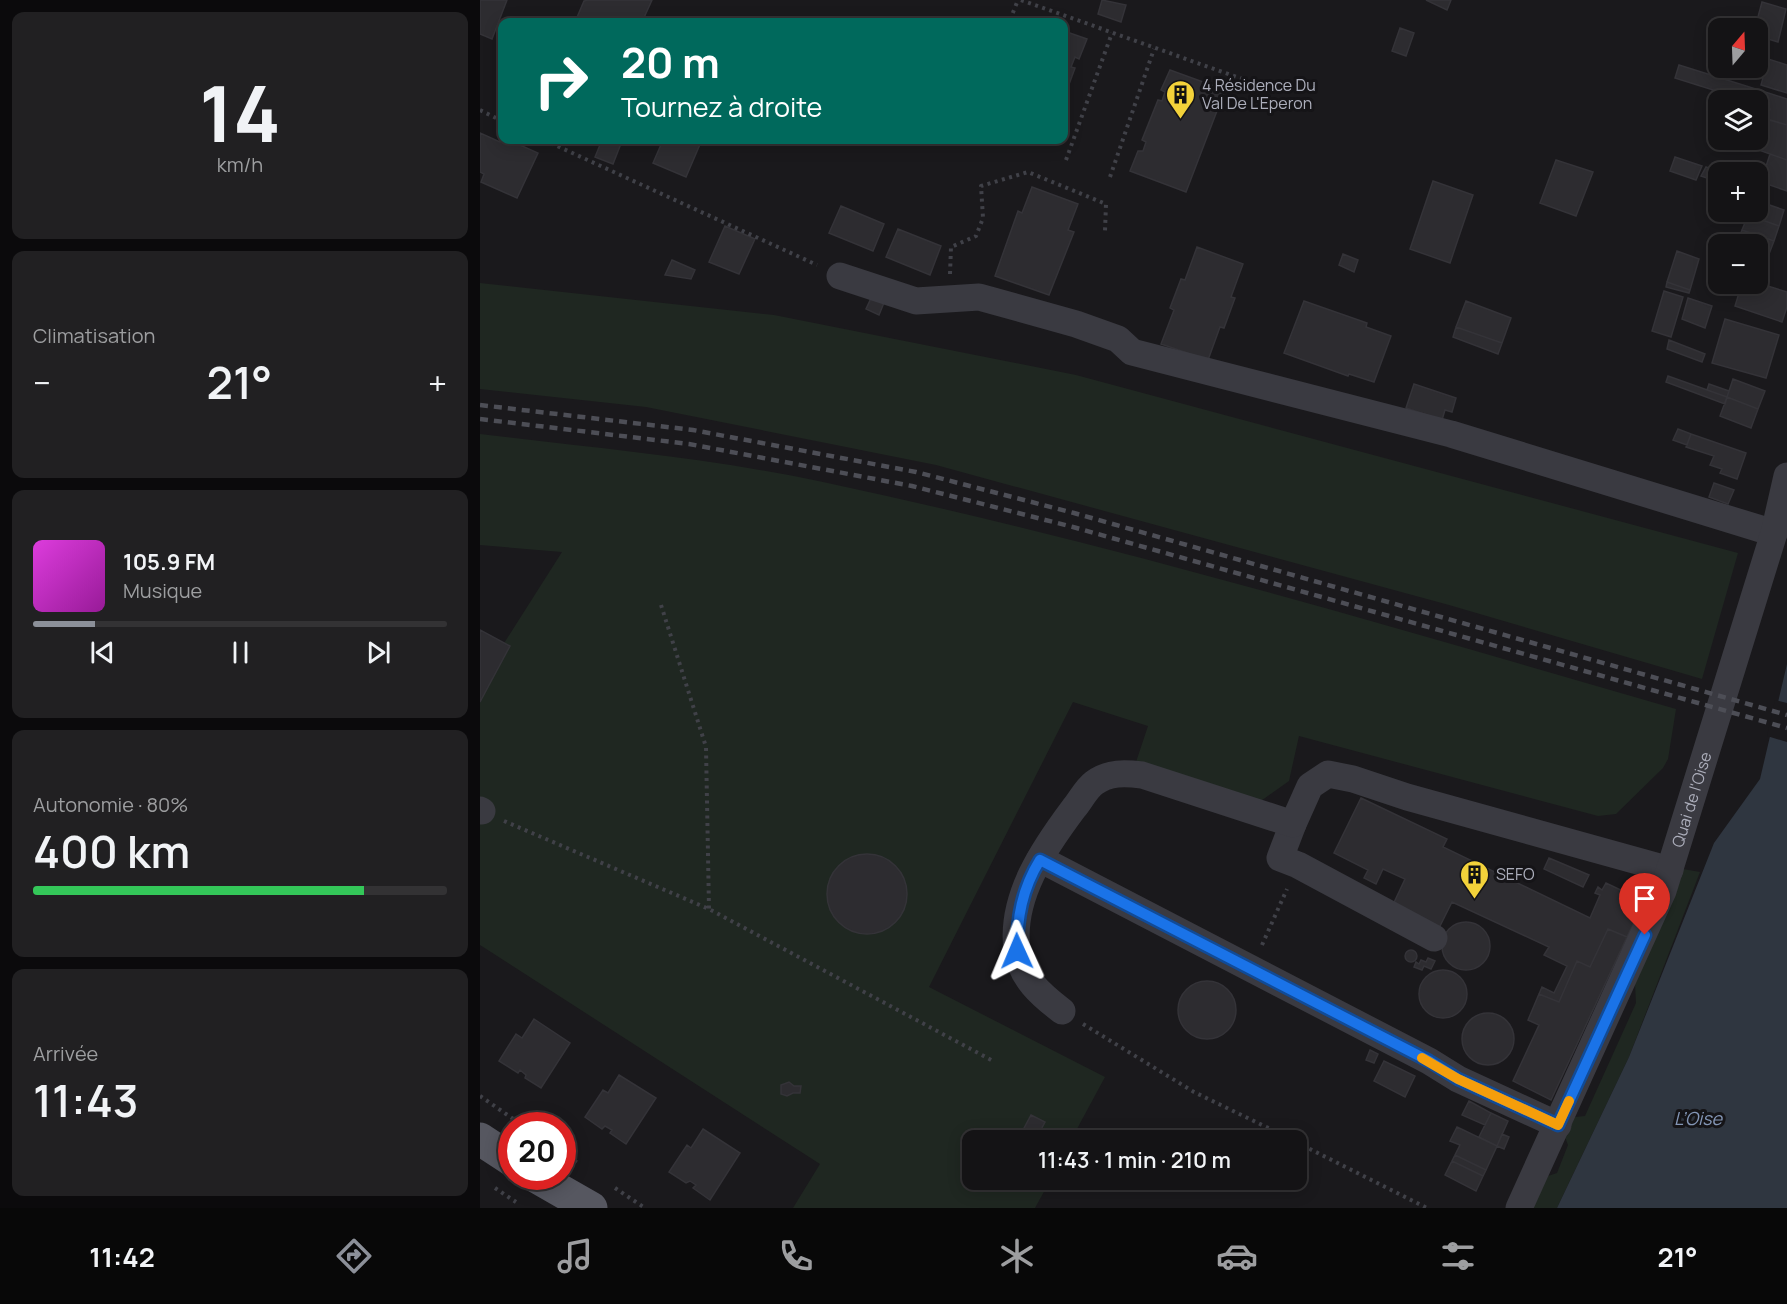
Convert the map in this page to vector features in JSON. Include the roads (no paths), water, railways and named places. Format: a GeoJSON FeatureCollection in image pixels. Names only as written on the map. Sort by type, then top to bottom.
{"type":"FeatureCollection","features":[{"type":"Feature","properties":{"kind":"main road"},"geometry":{"type":"LineString","coordinates":[[480,1138],[498,1150]]}},
{"type":"Feature","properties":{"kind":"main road"},"geometry":{"type":"LineString","coordinates":[[553,1190],[576,1208]]}},
{"type":"Feature","properties":{"kind":"main road"},"geometry":{"type":"LineString","coordinates":[[560,1190],[591,1208]]}},
{"type":"Feature","properties":{"kind":"street"},"geometry":{"type":"LineString","coordinates":[[840,276],[916,301],[979,297],[1076,324],[1118,339],[1132,352],[1451,434],[1774,533]]}},
{"type":"Feature","properties":{"kind":"street","name":"Quai de l'Oise"},"geometry":{"type":"LineString","coordinates":[[1519,1208],[1635,957],[1670,870],[1774,533],[1787,476]]}},
{"type":"Feature","properties":{"kind":"street"},"geometry":{"type":"LineString","coordinates":[[1062,1011],[1039,994],[1028,978],[1017,951],[1017,923],[1028,880],[1059,828],[1093,783],[1117,773],[1142,775],[1293,824]]}},
{"type":"Feature","properties":{"kind":"street"},"geometry":{"type":"LineString","coordinates":[[1434,938],[1298,865],[1280,858],[1310,786],[1328,774],[1353,779],[1407,797],[1670,870]]}},
{"type":"Feature","properties":{"kind":"street"},"geometry":{"type":"LineString","coordinates":[[1040,860],[1250,971],[1429,1061],[1458,1079],[1558,1125]]}},
{"type":"Feature","properties":{"kind":"water","name":"L’Oise"},"geometry":{"type":"Polygon","coordinates":[[[1787,664],[1787,1208],[1557,1208],[1629,1057],[1714,843],[1760,779],[1787,664]]]}},
{"type":"Feature","properties":{"kind":"railway"},"geometry":{"type":"LineString","coordinates":[[480,405],[693,430],[916,472],[1074,513],[1787,715]]}},
{"type":"Feature","properties":{"kind":"railway"},"geometry":{"type":"LineString","coordinates":[[480,419],[689,444],[912,486],[1073,527],[1787,728]]}},
{"type":"Feature","properties":{"kind":"place","name":"4 Résidence Du Val De L'Eperon"},"geometry":{"type":"Point","coordinates":[1181,120]}},
{"type":"Feature","properties":{"kind":"place","name":"SEFO"},"geometry":{"type":"Point","coordinates":[1475,900]}}]}
